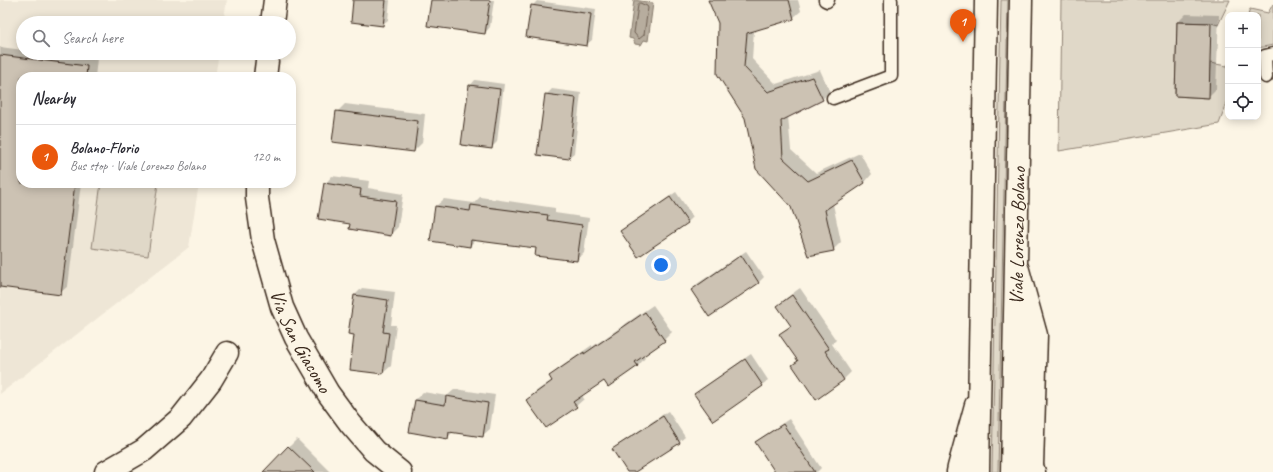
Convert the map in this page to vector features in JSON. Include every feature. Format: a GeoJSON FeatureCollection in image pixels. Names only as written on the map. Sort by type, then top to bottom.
{"type":"FeatureCollection","features":[{"type":"Feature","properties":{"kind":"main road"},"geometry":{"type":"LineString","coordinates":[[273,16],[275,0]]}},
{"type":"Feature","properties":{"kind":"main road","name":"Viale Lorenzo Bolano"},"geometry":{"type":"LineString","coordinates":[[978,472],[978,396],[986,0]]}},
{"type":"Feature","properties":{"kind":"main road","name":"Viale Lorenzo Bolano"},"geometry":{"type":"LineString","coordinates":[[1012,472],[1022,0]]}},
{"type":"Feature","properties":{"kind":"main road"},"geometry":{"type":"LineString","coordinates":[[266,72],[267,60]]}},
{"type":"Feature","properties":{"kind":"main road","name":"Via San Giacomo"},"geometry":{"type":"LineString","coordinates":[[257,188],[263,240],[282,307],[296,338],[328,393],[350,423],[374,451],[400,472]]}},
{"type":"Feature","properties":{"kind":"main road"},"geometry":{"type":"LineString","coordinates":[[1016,261],[1036,335],[1032,466],[1034,472]]}},
{"type":"Feature","properties":{"kind":"main road"},"geometry":{"type":"LineString","coordinates":[[106,472],[144,450],[181,418],[211,380],[227,353]]}},
{"type":"Feature","properties":{"kind":"main road"},"geometry":{"type":"LineString","coordinates":[[958,472],[978,396]]}},
{"type":"Feature","properties":{"kind":"lane"},"geometry":{"type":"LineString","coordinates":[[833,98],[891,76],[891,0]]}},
{"type":"Feature","properties":{"kind":"lane"},"geometry":{"type":"LineString","coordinates":[[1266,77],[1265,56],[1273,54]]}},
{"type":"Feature","properties":{"kind":"shaded area"},"geometry":{"type":"Polygon","coordinates":[[[0,0],[227,0],[224,16],[16,16],[16,60],[218,60],[216,72],[16,72],[16,188],[198,188],[189,247],[0,394],[0,0]]]}},
{"type":"Feature","properties":{"kind":"shaded area"},"geometry":{"type":"Polygon","coordinates":[[[1001,0],[1008,0],[998,472],[992,472],[1001,0]]]}},
{"type":"Feature","properties":{"kind":"shaded area"},"geometry":{"type":"Polygon","coordinates":[[[1061,0],[1230,0],[1218,25],[1211,23],[1177,22],[1175,96],[1208,98],[1210,63],[1225,66],[1225,108],[1219,124],[1059,151],[1061,0]]]}},
{"type":"Feature","properties":{"kind":"shaded area"},"geometry":{"type":"Polygon","coordinates":[[[1273,4],[1273,45],[1261,47],[1261,12],[1249,12],[1250,9],[1268,13],[1273,4]]]}},
{"type":"Feature","properties":{"kind":"shaded area"},"geometry":{"type":"Polygon","coordinates":[[[100,188],[157,188],[148,256],[92,248],[100,188]]]}},
{"type":"Feature","properties":{"kind":"water"},"geometry":{"type":"Polygon","coordinates":[[[634,0],[653,3],[648,41],[644,40],[641,45],[635,44],[633,39],[629,38],[634,0]]]}},
{"type":"Feature","properties":{"kind":"building"},"geometry":{"type":"Polygon","coordinates":[[[353,0],[386,0],[383,26],[351,22],[353,0]]]}},
{"type":"Feature","properties":{"kind":"building"},"geometry":{"type":"Polygon","coordinates":[[[431,0],[490,0],[485,34],[427,26],[431,0]]]}},
{"type":"Feature","properties":{"kind":"building"},"geometry":{"type":"Polygon","coordinates":[[[708,0],[789,0],[794,19],[747,33],[744,67],[768,92],[812,77],[823,100],[781,121],[783,158],[808,181],[852,160],[865,183],[825,210],[834,251],[808,256],[791,207],[756,169],[745,118],[717,74],[718,23],[708,0]]]}},
{"type":"Feature","properties":{"kind":"building"},"geometry":{"type":"Polygon","coordinates":[[[531,5],[591,14],[587,46],[526,37],[531,5]]]}},
{"type":"Feature","properties":{"kind":"building"},"geometry":{"type":"Polygon","coordinates":[[[1177,22],[1211,23],[1209,98],[1175,96],[1177,22]]]}},
{"type":"Feature","properties":{"kind":"building"},"geometry":{"type":"Polygon","coordinates":[[[0,55],[16,57],[16,60],[40,60],[87,66],[86,72],[16,72],[16,188],[74,188],[61,295],[0,287],[0,55]]]}},
{"type":"Feature","properties":{"kind":"building"},"geometry":{"type":"Polygon","coordinates":[[[469,85],[500,89],[492,149],[461,145],[469,85]]]}},
{"type":"Feature","properties":{"kind":"building"},"geometry":{"type":"Polygon","coordinates":[[[545,94],[576,98],[569,159],[537,155],[545,94]]]}},
{"type":"Feature","properties":{"kind":"building"},"geometry":{"type":"Polygon","coordinates":[[[336,111],[418,121],[414,152],[332,142],[336,111]]]}},
{"type":"Feature","properties":{"kind":"building"},"geometry":{"type":"Polygon","coordinates":[[[324,183],[361,189],[360,196],[396,201],[391,236],[349,229],[350,224],[318,219],[324,183]]]}},
{"type":"Feature","properties":{"kind":"building"},"geometry":{"type":"Polygon","coordinates":[[[670,197],[688,223],[638,257],[620,231],[670,197]]]}},
{"type":"Feature","properties":{"kind":"building"},"geometry":{"type":"Polygon","coordinates":[[[471,205],[548,215],[547,220],[582,225],[577,261],[535,256],[536,248],[471,240],[470,247],[430,241],[435,206],[470,211],[471,205]]]}},
{"type":"Feature","properties":{"kind":"building"},"geometry":{"type":"Polygon","coordinates":[[[741,255],[759,283],[709,317],[691,290],[741,255]]]}},
{"type":"Feature","properties":{"kind":"building"},"geometry":{"type":"Polygon","coordinates":[[[354,295],[388,300],[383,332],[389,333],[383,374],[350,370],[354,335],[348,334],[354,295]]]}},
{"type":"Feature","properties":{"kind":"building"},"geometry":{"type":"Polygon","coordinates":[[[792,295],[829,349],[825,351],[844,380],[816,400],[792,365],[798,361],[779,334],[791,326],[777,306],[792,295]]]}},
{"type":"Feature","properties":{"kind":"building"},"geometry":{"type":"Polygon","coordinates":[[[645,312],[665,341],[635,362],[638,366],[608,387],[604,381],[573,402],[577,407],[546,428],[526,400],[552,381],[549,376],[645,312]]]}},
{"type":"Feature","properties":{"kind":"building"},"geometry":{"type":"Polygon","coordinates":[[[745,359],[763,386],[713,421],[694,394],[745,359]]]}},
{"type":"Feature","properties":{"kind":"building"},"geometry":{"type":"Polygon","coordinates":[[[446,396],[488,403],[483,437],[449,432],[448,439],[409,432],[415,400],[445,405],[446,396]]]}},
{"type":"Feature","properties":{"kind":"building"},"geometry":{"type":"Polygon","coordinates":[[[663,416],[680,443],[635,472],[627,472],[612,449],[663,416]]]}},
{"type":"Feature","properties":{"kind":"building"},"geometry":{"type":"Polygon","coordinates":[[[783,424],[815,472],[775,472],[755,442],[783,424]]]}},
{"type":"Feature","properties":{"kind":"building"},"geometry":{"type":"Polygon","coordinates":[[[288,446],[315,472],[263,472],[288,446]]]}},
{"type":"Feature","properties":{"kind":"place","name":"Bolano-Florio"},"geometry":{"type":"Point","coordinates":[963,42]}}]}
